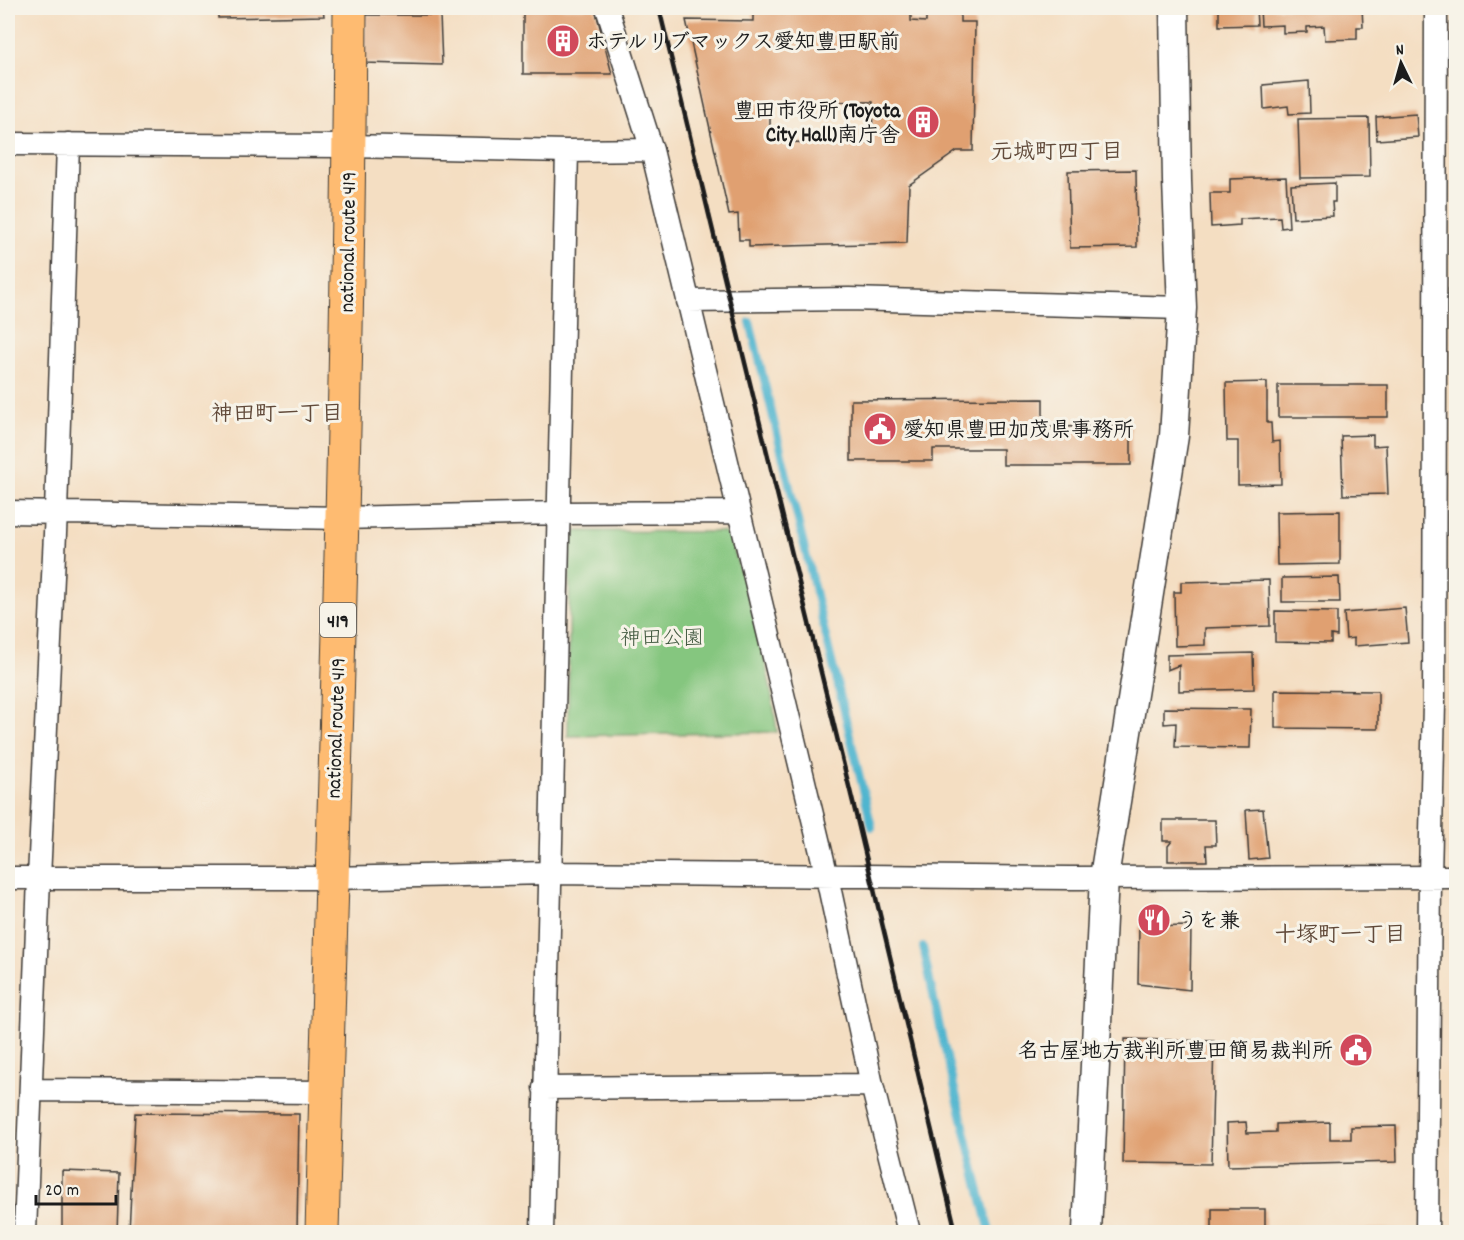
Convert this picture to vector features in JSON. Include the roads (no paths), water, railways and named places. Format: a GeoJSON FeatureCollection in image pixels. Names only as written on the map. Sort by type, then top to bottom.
{"type":"FeatureCollection","features":[{"type":"Feature","properties":{"kind":"highway","name":"national route 419"},"geometry":{"type":"LineString","coordinates":[[322,1233],[341,518],[350,8]]}},
{"type":"Feature","properties":{"kind":"street"},"geometry":{"type":"LineString","coordinates":[[607,8],[652,150],[827,877],[872,1085],[909,1233]]}},
{"type":"Feature","properties":{"kind":"street"},"geometry":{"type":"LineString","coordinates":[[1087,1233],[1104,878],[1174,436],[1182,308],[1174,8]]}},
{"type":"Feature","properties":{"kind":"street"},"geometry":{"type":"LineString","coordinates":[[1427,1233],[1434,703],[1436,8]]}},
{"type":"Feature","properties":{"kind":"street"},"geometry":{"type":"LineString","coordinates":[[8,144],[652,150]]}},
{"type":"Feature","properties":{"kind":"street"},"geometry":{"type":"LineString","coordinates":[[25,1233],[56,512],[68,144]]}},
{"type":"Feature","properties":{"kind":"street"},"geometry":{"type":"LineString","coordinates":[[542,1233],[567,151]]}},
{"type":"Feature","properties":{"kind":"street"},"geometry":{"type":"LineString","coordinates":[[688,301],[849,299],[1182,308]]}},
{"type":"Feature","properties":{"kind":"street"},"geometry":{"type":"LineString","coordinates":[[8,512],[341,518],[738,512]]}},
{"type":"Feature","properties":{"kind":"street"},"geometry":{"type":"LineString","coordinates":[[8,878],[331,878],[550,873],[827,877],[1456,877]]}},
{"type":"Feature","properties":{"kind":"street"},"geometry":{"type":"LineString","coordinates":[[544,1088],[872,1085]]}},
{"type":"Feature","properties":{"kind":"street"},"geometry":{"type":"LineString","coordinates":[[31,1090],[326,1092]]}},
{"type":"Feature","properties":{"kind":"waterway"},"geometry":{"type":"LineString","coordinates":[[750,322],[872,827]]}},
{"type":"Feature","properties":{"kind":"waterway"},"geometry":{"type":"LineString","coordinates":[[923,947],[942,1037],[990,1232]]}},
{"type":"Feature","properties":{"kind":"railway"},"geometry":{"type":"LineString","coordinates":[[659,8],[956,1232]]}},
{"type":"Feature","properties":{"kind":"place","name":"ホテルリブマックス愛知豊田駅前"},"geometry":{"type":"Point","coordinates":[563,41]}},
{"type":"Feature","properties":{"kind":"place","name":"豊田市役所 (Toyota City Hall)南庁舎"},"geometry":{"type":"Point","coordinates":[923,122]}},
{"type":"Feature","properties":{"kind":"place","name":"愛知県豊田加茂県事務所"},"geometry":{"type":"Point","coordinates":[880,429]}},
{"type":"Feature","properties":{"kind":"place","name":"うを兼"},"geometry":{"type":"Point","coordinates":[1154,920]}},
{"type":"Feature","properties":{"kind":"place","name":"名古屋地方裁判所豊田簡易裁判所"},"geometry":{"type":"Point","coordinates":[1356,1050]}},
{"type":"Feature","properties":{"kind":"district","name":"元城町四丁目"},"geometry":{"type":"Point","coordinates":[1057,150]}},
{"type":"Feature","properties":{"kind":"district","name":"神田町一丁目"},"geometry":{"type":"Point","coordinates":[277,412]}},
{"type":"Feature","properties":{"kind":"district","name":"十塚町一丁目"},"geometry":{"type":"Point","coordinates":[1340,933]}},
{"type":"Feature","properties":{"kind":"park label","name":"神田公園"},"geometry":{"type":"Point","coordinates":[662,637]}}]}
